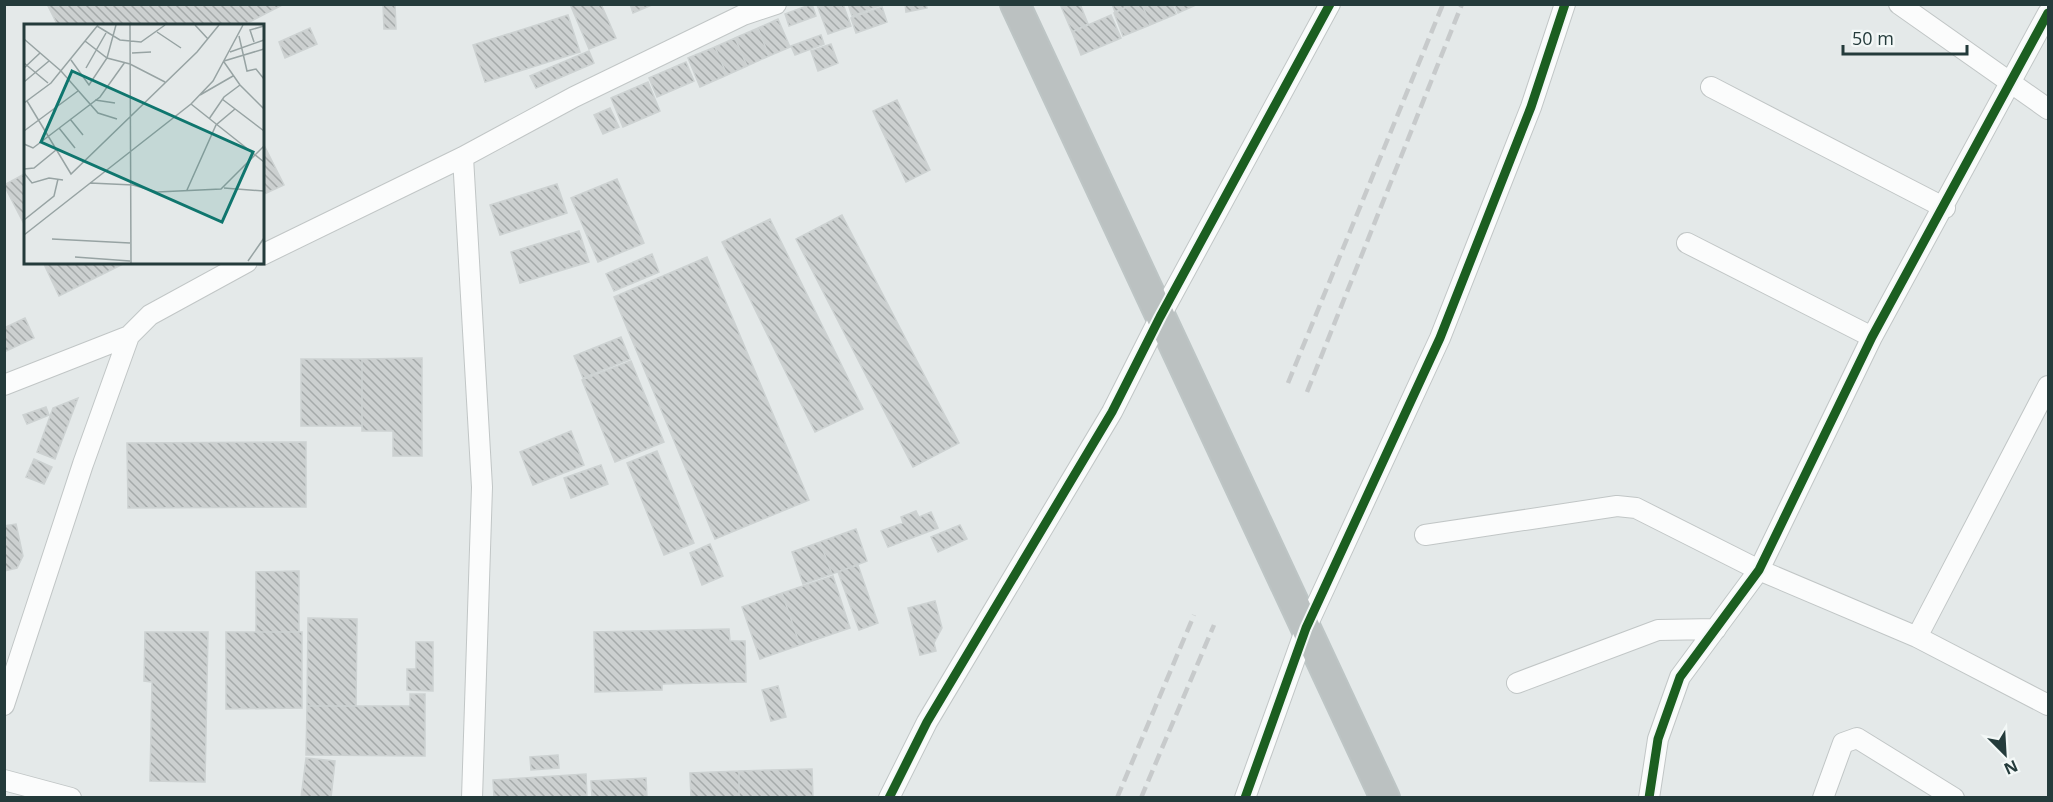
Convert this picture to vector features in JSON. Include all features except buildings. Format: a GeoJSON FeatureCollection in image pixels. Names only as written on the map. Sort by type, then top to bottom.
{"type":"FeatureCollection","features":[{"type":"Feature","properties":{"kind":"highway"},"geometry":{"type":"LineString","coordinates":[[1015,4],[1385,798]]}},
{"type":"Feature","properties":{"kind":"street"},"geometry":{"type":"LineString","coordinates":[[264,254],[463,157],[574,97],[743,15],[776,4]]}},
{"type":"Feature","properties":{"kind":"street"},"geometry":{"type":"LineString","coordinates":[[889,798],[927,722],[1112,412],[1160,317],[1330,4]]}},
{"type":"Feature","properties":{"kind":"street"},"geometry":{"type":"LineString","coordinates":[[1245,798],[1306,628],[1440,338],[1531,106],[1565,4]]}},
{"type":"Feature","properties":{"kind":"street"},"geometry":{"type":"LineString","coordinates":[[1899,4],[2049,109]]}},
{"type":"Feature","properties":{"kind":"street"},"geometry":{"type":"LineString","coordinates":[[1649,798],[1658,739],[1680,677],[1759,570],[1872,337],[1945,208],[2049,13]]}},
{"type":"Feature","properties":{"kind":"street"},"geometry":{"type":"LineString","coordinates":[[1711,87],[1945,208]]}},
{"type":"Feature","properties":{"kind":"street"},"geometry":{"type":"LineString","coordinates":[[463,157],[482,487],[472,798]]}},
{"type":"Feature","properties":{"kind":"street"},"geometry":{"type":"LineString","coordinates":[[1687,243],[1872,337]]}},
{"type":"Feature","properties":{"kind":"street"},"geometry":{"type":"LineString","coordinates":[[4,385],[129,336],[150,315],[243,264]]}},
{"type":"Feature","properties":{"kind":"street"},"geometry":{"type":"LineString","coordinates":[[4,705],[83,464],[129,336]]}},
{"type":"Feature","properties":{"kind":"street"},"geometry":{"type":"LineString","coordinates":[[1917,637],[2049,386]]}},
{"type":"Feature","properties":{"kind":"street"},"geometry":{"type":"LineString","coordinates":[[1425,535],[1617,507],[1636,508],[1759,570],[1917,637],[2049,705]]}},
{"type":"Feature","properties":{"kind":"street"},"geometry":{"type":"LineString","coordinates":[[1517,683],[1658,630],[1716,629]]}},
{"type":"Feature","properties":{"kind":"street"},"geometry":{"type":"LineString","coordinates":[[1823,798],[1843,743],[1857,738],[1954,798]]}},
{"type":"Feature","properties":{"kind":"street"},"geometry":{"type":"LineString","coordinates":[[4,780],[71,798]]}},
{"type":"Feature","properties":{"kind":"railway"},"geometry":{"type":"LineString","coordinates":[[1288,383],[1443,4]]}},
{"type":"Feature","properties":{"kind":"railway"},"geometry":{"type":"LineString","coordinates":[[1307,392],[1462,4]]}},
{"type":"Feature","properties":{"kind":"railway"},"geometry":{"type":"LineString","coordinates":[[1117,798],[1194,615]]}},
{"type":"Feature","properties":{"kind":"railway"},"geometry":{"type":"LineString","coordinates":[[1141,798],[1214,625]]}},
{"type":"Feature","properties":{"kind":"cycle path"},"geometry":{"type":"LineString","coordinates":[[889,798],[927,722],[1112,412],[1160,317],[1330,4]]}},
{"type":"Feature","properties":{"kind":"cycle path"},"geometry":{"type":"LineString","coordinates":[[1245,798],[1306,628],[1440,338],[1531,107],[1565,4]]}},
{"type":"Feature","properties":{"kind":"cycle path"},"geometry":{"type":"LineString","coordinates":[[1649,798],[1658,739],[1680,677],[1759,570],[1872,337],[2048,13]]}}]}
